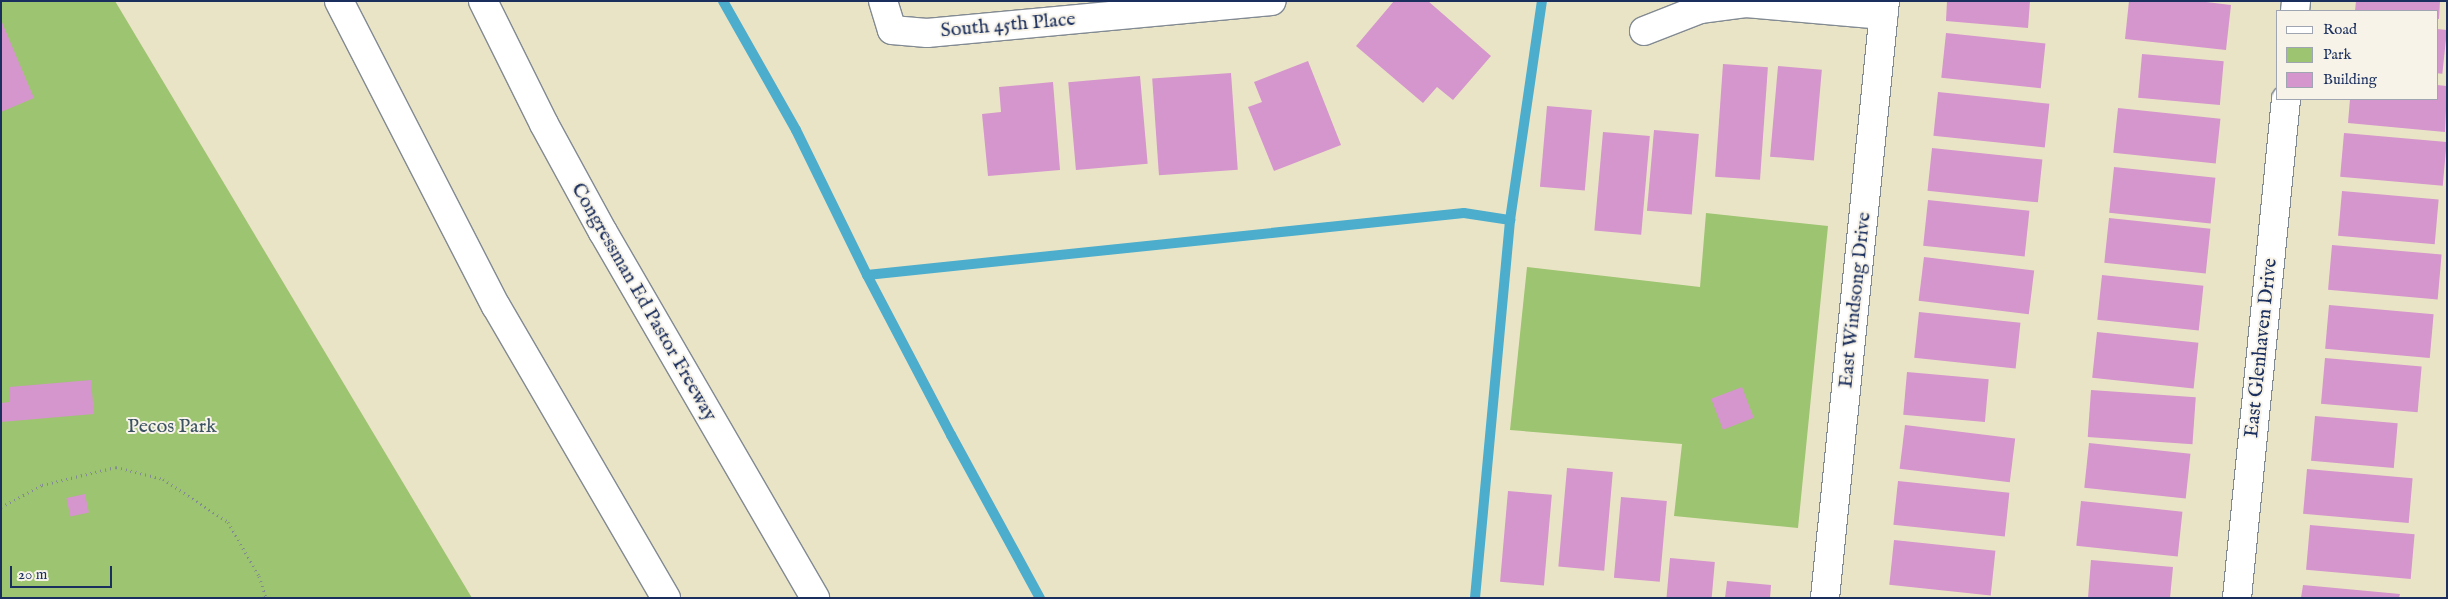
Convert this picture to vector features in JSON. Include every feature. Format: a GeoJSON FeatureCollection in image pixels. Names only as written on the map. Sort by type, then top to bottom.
{"type":"FeatureCollection","features":[{"type":"Feature","properties":{"kind":"main road"},"geometry":{"type":"LineString","coordinates":[[339,1],[496,306],[666,598]]}},
{"type":"Feature","properties":{"kind":"main road","name":"Congressman Ed Pastor Freeway"},"geometry":{"type":"LineString","coordinates":[[483,1],[603,232],[815,598]]}},
{"type":"Feature","properties":{"kind":"main road","name":"South 45th Place"},"geometry":{"type":"LineString","coordinates":[[883,1],[892,30],[927,33],[1272,1]]}},
{"type":"Feature","properties":{"kind":"main road"},"geometry":{"type":"LineString","coordinates":[[1644,31],[1700,9],[1746,3],[1884,8]]}},
{"type":"Feature","properties":{"kind":"main road","name":"East Windsong Drive"},"geometry":{"type":"LineString","coordinates":[[1825,598],[1884,8]]}},
{"type":"Feature","properties":{"kind":"main road","name":"East Glenhaven Drive"},"geometry":{"type":"LineString","coordinates":[[2237,598],[2286,100]]}},
{"type":"Feature","properties":{"kind":"path"},"geometry":{"type":"LineString","coordinates":[[1,506],[42,485],[116,467],[163,479],[228,522],[259,576],[266,598]]}},
{"type":"Feature","properties":{"kind":"green space","name":"Pecos Park"},"geometry":{"type":"Polygon","coordinates":[[[1,1],[115,1],[472,598],[1,598],[1,1]]]}},
{"type":"Feature","properties":{"kind":"green space"},"geometry":{"type":"Polygon","coordinates":[[[1706,213],[1828,226],[1798,528],[1674,516],[1682,444],[1510,430],[1527,267],[1700,287],[1706,213]]]}},
{"type":"Feature","properties":{"kind":"building"},"geometry":{"type":"Polygon","coordinates":[[[1394,1],[1428,1],[1491,56],[1453,100],[1437,87],[1423,103],[1356,46],[1394,1]]]}},
{"type":"Feature","properties":{"kind":"building"},"geometry":{"type":"Polygon","coordinates":[[[1947,1],[2030,1],[2028,28],[1946,21],[1947,1]]]}},
{"type":"Feature","properties":{"kind":"building"},"geometry":{"type":"Polygon","coordinates":[[[2129,1],[2198,1],[2231,5],[2226,50],[2125,39],[2129,1]]]}},
{"type":"Feature","properties":{"kind":"building"},"geometry":{"type":"Polygon","coordinates":[[[2356,1],[2440,1],[2439,19],[2438,10],[2355,10],[2356,1]]]}},
{"type":"Feature","properties":{"kind":"building"},"geometry":{"type":"Polygon","coordinates":[[[1,20],[34,98],[1,112],[1,20]]]}},
{"type":"Feature","properties":{"kind":"building"},"geometry":{"type":"Polygon","coordinates":[[[2438,29],[2447,30],[2442,74],[2438,73],[2438,29]]]}},
{"type":"Feature","properties":{"kind":"building"},"geometry":{"type":"Polygon","coordinates":[[[1946,33],[2045,43],[2041,88],[1941,78],[1946,33]]]}},
{"type":"Feature","properties":{"kind":"building"},"geometry":{"type":"Polygon","coordinates":[[[2142,54],[2224,61],[2220,105],[2138,98],[2142,54]]]}},
{"type":"Feature","properties":{"kind":"building"},"geometry":{"type":"Polygon","coordinates":[[[1308,61],[1341,145],[1274,171],[1248,107],[1262,102],[1254,82],[1308,61]]]}},
{"type":"Feature","properties":{"kind":"building"},"geometry":{"type":"Polygon","coordinates":[[[1723,64],[1768,67],[1760,180],[1715,177],[1723,64]]]}},
{"type":"Feature","properties":{"kind":"building"},"geometry":{"type":"Polygon","coordinates":[[[1778,66],[1822,70],[1814,160],[1770,157],[1778,66]]]}},
{"type":"Feature","properties":{"kind":"building"},"geometry":{"type":"Polygon","coordinates":[[[1231,73],[1238,170],[1159,175],[1152,79],[1231,73]]]}},
{"type":"Feature","properties":{"kind":"building"},"geometry":{"type":"Polygon","coordinates":[[[1140,76],[1148,164],[1076,170],[1068,82],[1140,76]]]}},
{"type":"Feature","properties":{"kind":"building"},"geometry":{"type":"Polygon","coordinates":[[[1053,82],[1060,170],[988,176],[982,114],[1001,112],[999,87],[1053,82]]]}},
{"type":"Feature","properties":{"kind":"building"},"geometry":{"type":"Polygon","coordinates":[[[2438,85],[2447,86],[2445,132],[2348,123],[2350,100],[2438,100],[2438,85]]]}},
{"type":"Feature","properties":{"kind":"building"},"geometry":{"type":"Polygon","coordinates":[[[1938,92],[2049,104],[2045,147],[1933,136],[1938,92]]]}},
{"type":"Feature","properties":{"kind":"building"},"geometry":{"type":"Polygon","coordinates":[[[1547,106],[1592,110],[1585,191],[1540,187],[1547,106]]]}},
{"type":"Feature","properties":{"kind":"building"},"geometry":{"type":"Polygon","coordinates":[[[2118,108],[2220,119],[2216,164],[2113,153],[2118,108]]]}},
{"type":"Feature","properties":{"kind":"building"},"geometry":{"type":"Polygon","coordinates":[[[1654,130],[1699,134],[1692,215],[1647,211],[1654,130]]]}},
{"type":"Feature","properties":{"kind":"building"},"geometry":{"type":"Polygon","coordinates":[[[1603,132],[1650,136],[1641,235],[1594,231],[1603,132]]]}},
{"type":"Feature","properties":{"kind":"building"},"geometry":{"type":"Polygon","coordinates":[[[2344,133],[2447,142],[2443,186],[2340,177],[2344,133]]]}},
{"type":"Feature","properties":{"kind":"building"},"geometry":{"type":"Polygon","coordinates":[[[1932,148],[2042,160],[2038,202],[1928,191],[1932,148]]]}},
{"type":"Feature","properties":{"kind":"building"},"geometry":{"type":"Polygon","coordinates":[[[2114,167],[2215,178],[2211,223],[2109,213],[2114,167]]]}},
{"type":"Feature","properties":{"kind":"building"},"geometry":{"type":"Polygon","coordinates":[[[2342,191],[2439,199],[2435,244],[2338,236],[2342,191]]]}},
{"type":"Feature","properties":{"kind":"building"},"geometry":{"type":"Polygon","coordinates":[[[1928,200],[2029,211],[2025,256],[1923,246],[1928,200]]]}},
{"type":"Feature","properties":{"kind":"building"},"geometry":{"type":"Polygon","coordinates":[[[2109,218],[2210,229],[2206,273],[2104,263],[2109,218]]]}},
{"type":"Feature","properties":{"kind":"building"},"geometry":{"type":"Polygon","coordinates":[[[2332,245],[2442,255],[2438,299],[2328,290],[2332,245]]]}},
{"type":"Feature","properties":{"kind":"building"},"geometry":{"type":"Polygon","coordinates":[[[1924,257],[2034,271],[2029,314],[1919,301],[1924,257]]]}},
{"type":"Feature","properties":{"kind":"building"},"geometry":{"type":"Polygon","coordinates":[[[2102,275],[2203,286],[2199,330],[2097,320],[2102,275]]]}},
{"type":"Feature","properties":{"kind":"building"},"geometry":{"type":"Polygon","coordinates":[[[2329,305],[2434,314],[2430,358],[2325,349],[2329,305]]]}},
{"type":"Feature","properties":{"kind":"building"},"geometry":{"type":"Polygon","coordinates":[[[1919,312],[2020,323],[2016,368],[1914,358],[1919,312]]]}},
{"type":"Feature","properties":{"kind":"building"},"geometry":{"type":"Polygon","coordinates":[[[2097,332],[2198,343],[2194,388],[2092,378],[2097,332]]]}},
{"type":"Feature","properties":{"kind":"building"},"geometry":{"type":"Polygon","coordinates":[[[2325,358],[2422,366],[2418,412],[2321,404],[2325,358]]]}},
{"type":"Feature","properties":{"kind":"building"},"geometry":{"type":"Polygon","coordinates":[[[1907,372],[1989,379],[1985,422],[1903,415],[1907,372]]]}},
{"type":"Feature","properties":{"kind":"building"},"geometry":{"type":"Polygon","coordinates":[[[91,380],[94,414],[1,422],[1,403],[10,402],[9,387],[91,380]]]}},
{"type":"Feature","properties":{"kind":"building"},"geometry":{"type":"Polygon","coordinates":[[[1742,387],[1754,418],[1723,430],[1711,399],[1742,387]]]}},
{"type":"Feature","properties":{"kind":"building"},"geometry":{"type":"Polygon","coordinates":[[[2091,390],[2196,397],[2192,444],[2088,437],[2091,390]]]}},
{"type":"Feature","properties":{"kind":"building"},"geometry":{"type":"Polygon","coordinates":[[[2315,416],[2398,423],[2394,468],[2311,461],[2315,416]]]}},
{"type":"Feature","properties":{"kind":"building"},"geometry":{"type":"Polygon","coordinates":[[[1905,425],[2015,439],[2010,482],[1900,469],[1905,425]]]}},
{"type":"Feature","properties":{"kind":"building"},"geometry":{"type":"Polygon","coordinates":[[[2089,443],[2190,454],[2186,498],[2084,488],[2089,443]]]}},
{"type":"Feature","properties":{"kind":"building"},"geometry":{"type":"Polygon","coordinates":[[[1567,468],[1613,472],[1604,571],[1558,567],[1567,468]]]}},
{"type":"Feature","properties":{"kind":"building"},"geometry":{"type":"Polygon","coordinates":[[[2307,469],[2413,478],[2409,523],[2303,514],[2307,469]]]}},
{"type":"Feature","properties":{"kind":"building"},"geometry":{"type":"Polygon","coordinates":[[[1898,481],[2009,493],[2005,536],[1893,525],[1898,481]]]}},
{"type":"Feature","properties":{"kind":"building"},"geometry":{"type":"Polygon","coordinates":[[[1508,491],[1552,495],[1544,585],[1500,582],[1508,491]]]}},
{"type":"Feature","properties":{"kind":"building"},"geometry":{"type":"Polygon","coordinates":[[[85,494],[89,513],[70,517],[66,498],[85,494]]]}},
{"type":"Feature","properties":{"kind":"building"},"geometry":{"type":"Polygon","coordinates":[[[1621,497],[1667,501],[1660,582],[1614,578],[1621,497]]]}},
{"type":"Feature","properties":{"kind":"building"},"geometry":{"type":"Polygon","coordinates":[[[2081,501],[2182,512],[2178,556],[2076,546],[2081,501]]]}},
{"type":"Feature","properties":{"kind":"building"},"geometry":{"type":"Polygon","coordinates":[[[2310,525],[2415,534],[2411,579],[2306,570],[2310,525]]]}},
{"type":"Feature","properties":{"kind":"building"},"geometry":{"type":"Polygon","coordinates":[[[1894,540],[1995,551],[1991,595],[1889,585],[1894,540]]]}},
{"type":"Feature","properties":{"kind":"building"},"geometry":{"type":"Polygon","coordinates":[[[1670,558],[1715,562],[1712,598],[1667,598],[1670,558]]]}},
{"type":"Feature","properties":{"kind":"building"},"geometry":{"type":"Polygon","coordinates":[[[2091,560],[2173,567],[2170,598],[2088,598],[2091,560]]]}},
{"type":"Feature","properties":{"kind":"building"},"geometry":{"type":"Polygon","coordinates":[[[1727,581],[1771,585],[1770,598],[1725,598],[1727,581]]]}},
{"type":"Feature","properties":{"kind":"building"},"geometry":{"type":"Polygon","coordinates":[[[2303,585],[2400,594],[2399,598],[2301,598],[2303,585]]]}},
{"type":"Feature","properties":{"kind":"waterway"},"geometry":{"type":"LineString","coordinates":[[723,1],[796,130],[867,275],[1040,598]]}},
{"type":"Feature","properties":{"kind":"waterway"},"geometry":{"type":"LineString","coordinates":[[1475,598],[1510,220],[1542,1]]}},
{"type":"Feature","properties":{"kind":"waterway"},"geometry":{"type":"LineString","coordinates":[[867,275],[1464,213],[1510,220]]}}]}
